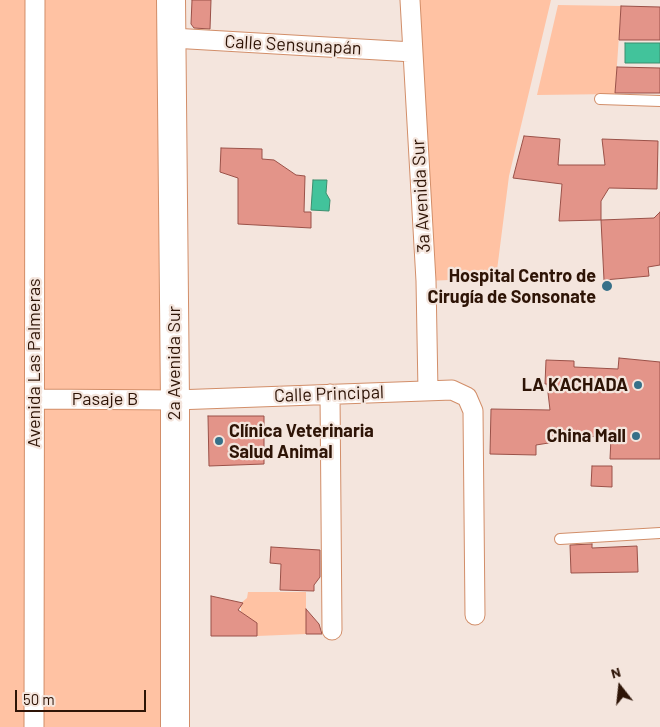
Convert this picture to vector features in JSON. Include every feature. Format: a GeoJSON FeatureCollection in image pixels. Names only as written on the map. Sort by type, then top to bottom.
{"type":"FeatureCollection","features":[{"type":"Feature","properties":{"kind":"street","name":"Avenida Las Palmeras"},"geometry":{"type":"LineString","coordinates":[[34,727],[35,0]]}},
{"type":"Feature","properties":{"kind":"street","name":"2a Avenida Sur"},"geometry":{"type":"LineString","coordinates":[[171,0],[175,400],[175,727]]}},
{"type":"Feature","properties":{"kind":"street","name":"3a Avenida Sur"},"geometry":{"type":"LineString","coordinates":[[410,0],[426,281],[428,391]]}},
{"type":"Feature","properties":{"kind":"street","name":"Calle Sensunapán"},"geometry":{"type":"LineString","coordinates":[[172,38],[413,52]]}},
{"type":"Feature","properties":{"kind":"street","name":"Calle Principal"},"geometry":{"type":"LineString","coordinates":[[175,400],[452,390],[467,397],[472,411],[475,615]]}},
{"type":"Feature","properties":{"kind":"street"},"geometry":{"type":"LineString","coordinates":[[330,394],[332,630]]}},
{"type":"Feature","properties":{"kind":"street","name":"Pasaje B"},"geometry":{"type":"LineString","coordinates":[[34,399],[175,400]]}},
{"type":"Feature","properties":{"kind":"lane"},"geometry":{"type":"LineString","coordinates":[[600,99],[660,101]]}},
{"type":"Feature","properties":{"kind":"lane"},"geometry":{"type":"LineString","coordinates":[[560,539],[660,533]]}},
{"type":"Feature","properties":{"kind":"shaded area"},"geometry":{"type":"Polygon","coordinates":[[[0,0],[171,0],[160,727],[0,727],[0,0]]]}},
{"type":"Feature","properties":{"kind":"shaded area"},"geometry":{"type":"Polygon","coordinates":[[[410,0],[551,0],[509,176],[496,278],[426,281],[410,0]]]}},
{"type":"Feature","properties":{"kind":"shaded area"},"geometry":{"type":"Polygon","coordinates":[[[558,5],[621,6],[615,94],[537,95],[558,5]]]}},
{"type":"Feature","properties":{"kind":"shaded area"},"geometry":{"type":"Polygon","coordinates":[[[625,43],[660,43],[660,63],[625,63],[625,43]]]}},
{"type":"Feature","properties":{"kind":"shaded area"},"geometry":{"type":"Polygon","coordinates":[[[313,180],[327,180],[326,193],[330,200],[329,211],[311,210],[313,180]]]}},
{"type":"Feature","properties":{"kind":"shaded area"},"geometry":{"type":"Polygon","coordinates":[[[248,592],[306,592],[306,634],[257,636],[257,622],[248,622],[248,617],[241,612],[241,603],[247,598],[248,592]]]}},
{"type":"Feature","properties":{"kind":"building"},"geometry":{"type":"Polygon","coordinates":[[[192,0],[211,0],[210,29],[194,28],[191,24],[192,0]]]}},
{"type":"Feature","properties":{"kind":"building"},"geometry":{"type":"Polygon","coordinates":[[[621,6],[660,7],[660,40],[619,40],[621,6]]]}},
{"type":"Feature","properties":{"kind":"building"},"geometry":{"type":"Polygon","coordinates":[[[617,67],[660,68],[660,93],[615,93],[617,67]]]}},
{"type":"Feature","properties":{"kind":"building"},"geometry":{"type":"Polygon","coordinates":[[[524,136],[560,139],[558,165],[605,165],[602,139],[658,141],[657,189],[609,188],[601,201],[601,220],[559,221],[562,184],[513,178],[524,136]]]}},
{"type":"Feature","properties":{"kind":"building"},"geometry":{"type":"Polygon","coordinates":[[[221,148],[262,149],[262,159],[274,160],[296,175],[305,176],[304,212],[311,212],[311,228],[238,224],[238,178],[220,172],[221,148]]]}},
{"type":"Feature","properties":{"kind":"building"},"geometry":{"type":"Polygon","coordinates":[[[660,212],[660,265],[648,267],[649,276],[604,280],[601,220],[654,218],[660,212]]]}},
{"type":"Feature","properties":{"kind":"building"},"geometry":{"type":"Polygon","coordinates":[[[619,358],[660,362],[660,459],[610,459],[611,438],[574,435],[574,439],[536,445],[536,455],[490,454],[491,409],[550,410],[547,384],[545,384],[546,360],[574,361],[574,367],[618,369],[619,358]]]}},
{"type":"Feature","properties":{"kind":"building"},"geometry":{"type":"Polygon","coordinates":[[[208,416],[264,416],[264,464],[209,466],[208,416]]]}},
{"type":"Feature","properties":{"kind":"building"},"geometry":{"type":"Polygon","coordinates":[[[592,466],[612,466],[612,487],[591,486],[592,466]]]}},
{"type":"Feature","properties":{"kind":"building"},"geometry":{"type":"Polygon","coordinates":[[[592,544],[592,548],[637,546],[638,572],[571,573],[570,545],[592,544]]]}},
{"type":"Feature","properties":{"kind":"building"},"geometry":{"type":"Polygon","coordinates":[[[271,547],[320,550],[320,577],[314,585],[314,591],[280,590],[281,564],[270,563],[271,547]]]}},
{"type":"Feature","properties":{"kind":"building"},"geometry":{"type":"Polygon","coordinates":[[[211,596],[243,603],[238,610],[257,623],[257,636],[211,636],[211,596]]]}},
{"type":"Feature","properties":{"kind":"building"},"geometry":{"type":"Polygon","coordinates":[[[306,609],[319,624],[322,634],[306,634],[306,609]]]}},
{"type":"Feature","properties":{"kind":"place","name":"Hospital Centro de Cirugía de Sonsonate"},"geometry":{"type":"Point","coordinates":[607,286]}},
{"type":"Feature","properties":{"kind":"place","name":"LA KACHADA"},"geometry":{"type":"Point","coordinates":[638,385]}},
{"type":"Feature","properties":{"kind":"place","name":"China Mall"},"geometry":{"type":"Point","coordinates":[636,436]}},
{"type":"Feature","properties":{"kind":"place","name":"Clínica Veterinaria Salud Animal"},"geometry":{"type":"Point","coordinates":[219,441]}}]}
